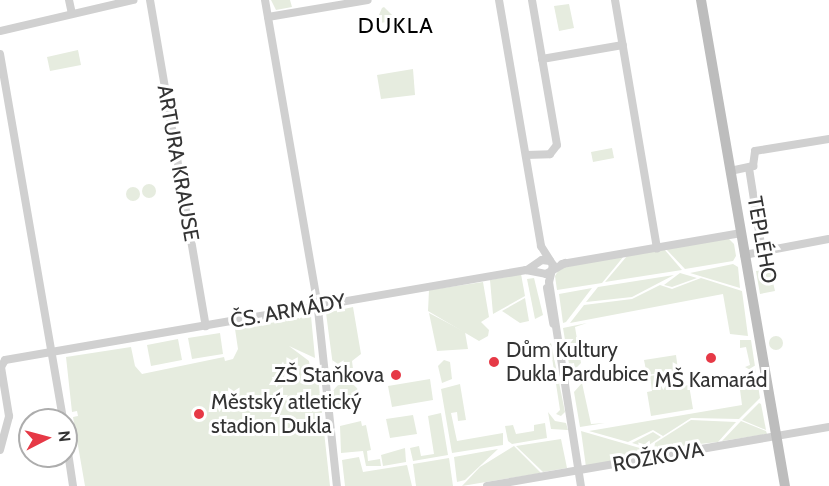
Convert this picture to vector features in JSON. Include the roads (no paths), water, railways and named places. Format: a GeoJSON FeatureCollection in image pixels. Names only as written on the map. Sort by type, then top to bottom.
{"type":"FeatureCollection","features":[{"type":"Feature","properties":{"kind":"main road","name":"TEPLÉHO"},"geometry":{"type":"LineString","coordinates":[[701,0],[785,486]]}},
{"type":"Feature","properties":{"kind":"street"},"geometry":{"type":"LineString","coordinates":[[69,0],[72,14]]}},
{"type":"Feature","properties":{"kind":"street"},"geometry":{"type":"LineString","coordinates":[[0,31],[132,0]]}},
{"type":"Feature","properties":{"kind":"street","name":"ARTURA KRAUSE"},"geometry":{"type":"LineString","coordinates":[[150,0],[206,326]]}},
{"type":"Feature","properties":{"kind":"street"},"geometry":{"type":"LineString","coordinates":[[265,0],[317,305],[338,486]]}},
{"type":"Feature","properties":{"kind":"street"},"geometry":{"type":"LineString","coordinates":[[268,17],[327,3],[368,0]]}},
{"type":"Feature","properties":{"kind":"street"},"geometry":{"type":"LineString","coordinates":[[499,0],[542,246],[549,260],[551,271],[557,339]]}},
{"type":"Feature","properties":{"kind":"street"},"geometry":{"type":"LineString","coordinates":[[526,155],[550,154],[557,145],[532,0]]}},
{"type":"Feature","properties":{"kind":"street"},"geometry":{"type":"LineString","coordinates":[[615,0],[657,248]]}},
{"type":"Feature","properties":{"kind":"street"},"geometry":{"type":"LineString","coordinates":[[542,58],[623,45]]}},
{"type":"Feature","properties":{"kind":"street"},"geometry":{"type":"LineString","coordinates":[[0,54],[61,408]]}},
{"type":"Feature","properties":{"kind":"street"},"geometry":{"type":"LineString","coordinates":[[730,171],[754,165],[754,152],[829,139]]}},
{"type":"Feature","properties":{"kind":"street"},"geometry":{"type":"LineString","coordinates":[[749,168],[762,251]]}},
{"type":"Feature","properties":{"kind":"street","name":"ČS. ARMÁDY"},"geometry":{"type":"LineString","coordinates":[[525,270],[538,262],[549,260],[565,263],[741,234]]}},
{"type":"Feature","properties":{"kind":"street"},"geometry":{"type":"LineString","coordinates":[[744,255],[827,240]]}},
{"type":"Feature","properties":{"kind":"street"},"geometry":{"type":"LineString","coordinates":[[542,246],[538,262],[540,273],[546,281],[581,486]]}},
{"type":"Feature","properties":{"kind":"street","name":"ČS. ARMÁDY"},"geometry":{"type":"LineString","coordinates":[[0,450],[9,416],[1,364],[8,359],[525,270],[540,273],[551,271],[565,263]]}},
{"type":"Feature","properties":{"kind":"street","name":"ROŽKOVA"},"geometry":{"type":"LineString","coordinates":[[487,486],[829,427]]}},
{"type":"Feature","properties":{"kind":"street"},"geometry":{"type":"LineString","coordinates":[[71,468],[74,486]]}},
{"type":"Feature","properties":{"kind":"place","name":"MŠ Kamarád"},"geometry":{"type":"Point","coordinates":[711,358]}},
{"type":"Feature","properties":{"kind":"place","name":"Dům Kultury Dukla Pardubice"},"geometry":{"type":"Point","coordinates":[494,362]}},
{"type":"Feature","properties":{"kind":"place","name":"ZŠ Staňkova"},"geometry":{"type":"Point","coordinates":[396,375]}},
{"type":"Feature","properties":{"kind":"place","name":"Městský atletický stadion Dukla"},"geometry":{"type":"Point","coordinates":[199,414]}},
{"type":"Feature","properties":{"kind":"district","name":"DUKLA"},"geometry":{"type":"Point","coordinates":[396,26]}}]}
